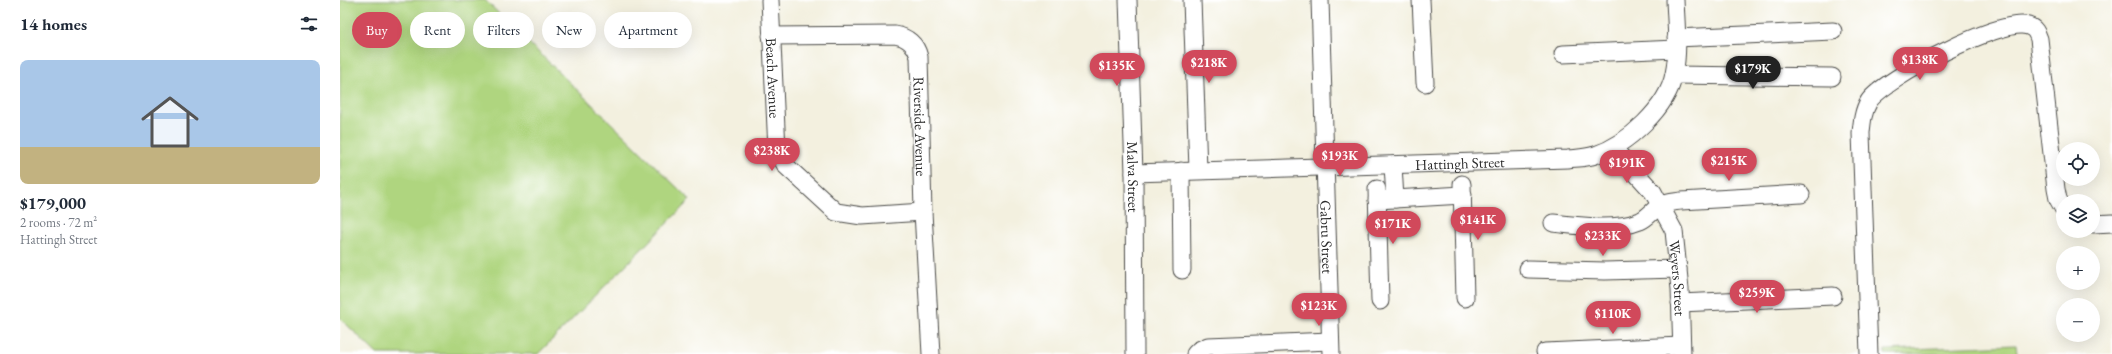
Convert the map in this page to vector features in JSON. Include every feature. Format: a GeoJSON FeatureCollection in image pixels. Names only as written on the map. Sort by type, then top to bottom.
{"type":"FeatureCollection","features":[{"type":"Feature","properties":{"kind":"street","name":"Beach Avenue"},"geometry":{"type":"LineString","coordinates":[[770,0],[777,150],[786,166],[836,212],[862,216],[923,212]]}},
{"type":"Feature","properties":{"kind":"street","name":"Malva Street"},"geometry":{"type":"LineString","coordinates":[[1128,0],[1134,173],[1135,354]]}},
{"type":"Feature","properties":{"kind":"street"},"geometry":{"type":"LineString","coordinates":[[1192,0],[1198,170]]}},
{"type":"Feature","properties":{"kind":"street","name":"Gabru Street"},"geometry":{"type":"LineString","coordinates":[[1320,0],[1330,348]]}},
{"type":"Feature","properties":{"kind":"street"},"geometry":{"type":"LineString","coordinates":[[1421,0],[1425,83]]}},
{"type":"Feature","properties":{"kind":"street","name":"Hattingh Street"},"geometry":{"type":"LineString","coordinates":[[1134,173],[1568,160],[1595,155],[1613,148],[1646,122],[1667,92],[1674,74],[1676,44],[1675,0]]}},
{"type":"Feature","properties":{"kind":"street"},"geometry":{"type":"LineString","coordinates":[[1869,354],[1861,133],[1866,108],[1880,90],[1920,64],[1971,39],[2008,27],[2024,25],[2033,28],[2039,39],[2057,194]]}},
{"type":"Feature","properties":{"kind":"street"},"geometry":{"type":"LineString","coordinates":[[1563,54],[1833,31]]}},
{"type":"Feature","properties":{"kind":"street","name":"Riverside Avenue"},"geometry":{"type":"LineString","coordinates":[[771,36],[895,34],[912,42],[919,57],[923,212],[931,354]]}},
{"type":"Feature","properties":{"kind":"street"},"geometry":{"type":"LineString","coordinates":[[1674,74],[1832,77]]}},
{"type":"Feature","properties":{"kind":"street","name":"Weyers Street"},"geometry":{"type":"LineString","coordinates":[[1613,148],[1653,192],[1662,205],[1674,231],[1678,269],[1682,350]]}},
{"type":"Feature","properties":{"kind":"street"},"geometry":{"type":"LineString","coordinates":[[1393,165],[1395,199]]}},
{"type":"Feature","properties":{"kind":"street"},"geometry":{"type":"LineString","coordinates":[[1181,171],[1182,270]]}},
{"type":"Feature","properties":{"kind":"street"},"geometry":{"type":"LineString","coordinates":[[1380,301],[1377,194],[1395,199],[1462,189],[1465,298]]}},
{"type":"Feature","properties":{"kind":"street"},"geometry":{"type":"LineString","coordinates":[[1553,223],[1597,226],[1626,224],[1639,222],[1650,216],[1662,205],[1705,198],[1801,194]]}},
{"type":"Feature","properties":{"kind":"street"},"geometry":{"type":"LineString","coordinates":[[2100,224],[2112,224]]}},
{"type":"Feature","properties":{"kind":"street"},"geometry":{"type":"LineString","coordinates":[[1528,269],[1604,271],[1678,269]]}},
{"type":"Feature","properties":{"kind":"street"},"geometry":{"type":"LineString","coordinates":[[1680,303],[1833,296]]}},
{"type":"Feature","properties":{"kind":"street"},"geometry":{"type":"LineString","coordinates":[[1195,354],[1199,350],[1208,346],[1330,348]]}},
{"type":"Feature","properties":{"kind":"street"},"geometry":{"type":"LineString","coordinates":[[1545,352],[1682,350]]}},
{"type":"Feature","properties":{"kind":"green space"},"geometry":{"type":"Polygon","coordinates":[[[340,0],[485,0],[497,12],[473,12],[473,48],[534,48],[690,200],[538,354],[377,354],[340,318],[340,0]]]}},
{"type":"Feature","properties":{"kind":"green space"},"geometry":{"type":"Polygon","coordinates":[[[2016,345],[2017,354],[1885,354],[1885,350],[2016,345]]]}}]}
